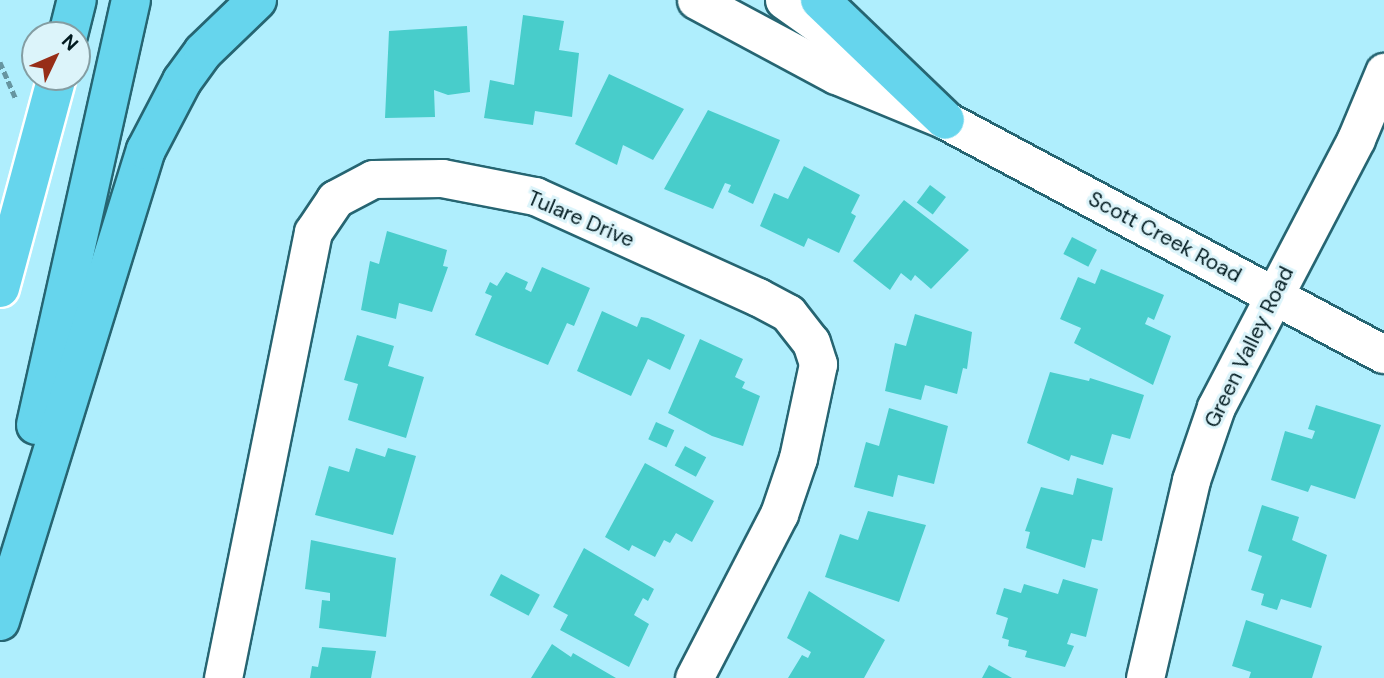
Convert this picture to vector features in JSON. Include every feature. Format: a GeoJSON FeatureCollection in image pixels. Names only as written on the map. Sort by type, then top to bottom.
{"type":"FeatureCollection","features":[{"type":"Feature","properties":{"kind":"highway"},"geometry":{"type":"LineString","coordinates":[[0,595],[131,0]]}},
{"type":"Feature","properties":{"kind":"highway"},"geometry":{"type":"LineString","coordinates":[[0,621],[146,150],[189,71],[257,0]]}},
{"type":"Feature","properties":{"kind":"highway"},"geometry":{"type":"LineString","coordinates":[[820,0],[946,120]]}},
{"type":"Feature","properties":{"kind":"highway"},"geometry":{"type":"LineString","coordinates":[[0,288],[53,91]]}},
{"type":"Feature","properties":{"kind":"street","name":"Scott Creek Road"},"geometry":{"type":"LineString","coordinates":[[696,0],[836,75],[946,120],[1384,354]]}},
{"type":"Feature","properties":{"kind":"street","name":"Scott Creek Road"},"geometry":{"type":"LineString","coordinates":[[784,0],[946,120]]}},
{"type":"Feature","properties":{"kind":"street","name":"Green Valley Road"},"geometry":{"type":"LineString","coordinates":[[1145,678],[1191,480],[1216,407],[1356,139],[1384,72]]}},
{"type":"Feature","properties":{"kind":"street","name":"Tulare Drive"},"geometry":{"type":"LineString","coordinates":[[223,678],[313,232],[335,199],[373,179],[428,178],[534,196],[758,297],[788,313],[811,342],[818,364],[797,458],[779,514],[694,678]]}},
{"type":"Feature","properties":{"kind":"building"},"geometry":{"type":"Polygon","coordinates":[[[523,15],[564,21],[559,50],[579,53],[572,117],[535,111],[533,125],[484,118],[490,80],[514,85],[523,15]]]}},
{"type":"Feature","properties":{"kind":"building"},"geometry":{"type":"Polygon","coordinates":[[[467,26],[470,92],[448,95],[434,90],[435,117],[385,118],[389,31],[467,26]]]}},
{"type":"Feature","properties":{"kind":"building"},"geometry":{"type":"Polygon","coordinates":[[[609,74],[684,109],[653,160],[623,145],[617,165],[575,144],[609,74]]]}},
{"type":"Feature","properties":{"kind":"building"},"geometry":{"type":"Polygon","coordinates":[[[708,110],[780,140],[753,204],[728,192],[731,185],[725,183],[713,209],[664,189],[708,110]]]}},
{"type":"Feature","properties":{"kind":"building"},"geometry":{"type":"Polygon","coordinates":[[[804,166],[860,195],[851,213],[856,216],[839,253],[808,238],[804,247],[760,226],[774,193],[788,199],[804,166]]]}},
{"type":"Feature","properties":{"kind":"building"},"geometry":{"type":"Polygon","coordinates":[[[930,185],[946,197],[933,215],[917,203],[930,185]]]}},
{"type":"Feature","properties":{"kind":"building"},"geometry":{"type":"Polygon","coordinates":[[[904,200],[969,250],[931,289],[915,275],[911,281],[901,273],[890,290],[853,261],[904,200]]]}},
{"type":"Feature","properties":{"kind":"building"},"geometry":{"type":"Polygon","coordinates":[[[387,231],[447,250],[443,266],[448,267],[432,312],[399,303],[396,319],[361,310],[370,261],[379,264],[387,231]]]}},
{"type":"Feature","properties":{"kind":"building"},"geometry":{"type":"Polygon","coordinates":[[[1072,237],[1097,250],[1088,267],[1063,254],[1072,237]]]}},
{"type":"Feature","properties":{"kind":"building"},"geometry":{"type":"Polygon","coordinates":[[[542,267],[590,288],[574,326],[567,323],[548,365],[475,335],[492,296],[485,293],[490,282],[497,286],[506,272],[528,282],[525,289],[531,292],[542,267]]]}},
{"type":"Feature","properties":{"kind":"building"},"geometry":{"type":"Polygon","coordinates":[[[1101,269],[1164,295],[1154,320],[1148,317],[1145,324],[1171,336],[1153,385],[1074,343],[1081,328],[1060,319],[1078,277],[1095,284],[1101,269]]]}},
{"type":"Feature","properties":{"kind":"building"},"geometry":{"type":"Polygon","coordinates":[[[602,311],[637,327],[641,317],[648,318],[685,335],[670,370],[648,359],[631,396],[577,371],[602,311]]]}},
{"type":"Feature","properties":{"kind":"building"},"geometry":{"type":"Polygon","coordinates":[[[915,314],[972,332],[967,369],[963,368],[957,394],[925,385],[921,400],[885,391],[895,343],[906,346],[915,314]]]}},
{"type":"Feature","properties":{"kind":"building"},"geometry":{"type":"Polygon","coordinates":[[[357,335],[394,346],[388,366],[424,377],[406,438],[348,420],[358,384],[344,380],[357,335]]]}},
{"type":"Feature","properties":{"kind":"building"},"geometry":{"type":"Polygon","coordinates":[[[700,339],[743,359],[735,377],[745,382],[742,388],[760,396],[743,446],[712,436],[668,413],[700,339]]]}},
{"type":"Feature","properties":{"kind":"building"},"geometry":{"type":"Polygon","coordinates":[[[1050,372],[1089,381],[1090,378],[1144,395],[1130,439],[1112,434],[1103,465],[1071,455],[1069,461],[1027,443],[1050,372]]]}},
{"type":"Feature","properties":{"kind":"building"},"geometry":{"type":"Polygon","coordinates":[[[1316,405],[1381,425],[1355,499],[1311,485],[1308,492],[1271,480],[1285,431],[1312,439],[1315,431],[1308,429],[1316,405]]]}},
{"type":"Feature","properties":{"kind":"building"},"geometry":{"type":"Polygon","coordinates":[[[889,408],[948,426],[934,484],[898,475],[893,497],[854,487],[866,442],[879,446],[889,408]]]}},
{"type":"Feature","properties":{"kind":"building"},"geometry":{"type":"Polygon","coordinates":[[[656,422],[674,430],[667,447],[648,439],[656,422]]]}},
{"type":"Feature","properties":{"kind":"building"},"geometry":{"type":"Polygon","coordinates":[[[685,446],[706,457],[696,477],[675,465],[685,446]]]}},
{"type":"Feature","properties":{"kind":"building"},"geometry":{"type":"Polygon","coordinates":[[[356,448],[385,457],[388,448],[416,456],[393,535],[315,515],[329,466],[349,472],[356,448]]]}},
{"type":"Feature","properties":{"kind":"building"},"geometry":{"type":"Polygon","coordinates":[[[645,463],[714,501],[692,542],[676,533],[670,543],[664,540],[655,557],[632,545],[629,551],[605,537],[645,463]]]}},
{"type":"Feature","properties":{"kind":"building"},"geometry":{"type":"Polygon","coordinates":[[[1077,478],[1113,488],[1102,541],[1092,539],[1085,568],[1026,548],[1030,532],[1025,531],[1041,487],[1073,495],[1077,478]]]}},
{"type":"Feature","properties":{"kind":"building"},"geometry":{"type":"Polygon","coordinates":[[[1262,505],[1299,517],[1292,540],[1327,555],[1311,608],[1281,599],[1277,610],[1261,605],[1264,594],[1251,590],[1262,556],[1248,551],[1262,505]]]}},
{"type":"Feature","properties":{"kind":"building"},"geometry":{"type":"Polygon","coordinates":[[[868,511],[926,525],[899,602],[825,577],[840,534],[858,540],[868,511]]]}},
{"type":"Feature","properties":{"kind":"building"},"geometry":{"type":"Polygon","coordinates":[[[311,540],[396,558],[386,637],[319,628],[322,600],[330,601],[330,593],[305,589],[311,540]]]}},
{"type":"Feature","properties":{"kind":"building"},"geometry":{"type":"Polygon","coordinates":[[[584,548],[654,589],[648,601],[643,598],[634,615],[649,624],[629,667],[560,630],[568,615],[553,607],[584,548]]]}},
{"type":"Feature","properties":{"kind":"building"},"geometry":{"type":"Polygon","coordinates":[[[501,574],[540,595],[529,616],[490,595],[501,574]]]}},
{"type":"Feature","properties":{"kind":"building"},"geometry":{"type":"Polygon","coordinates":[[[1063,579],[1098,589],[1086,637],[1071,633],[1067,644],[1074,646],[1065,667],[1025,657],[1027,651],[1008,646],[1009,640],[1002,638],[1008,618],[996,614],[1004,588],[1021,593],[1024,584],[1058,594],[1063,579]]]}},
{"type":"Feature","properties":{"kind":"building"},"geometry":{"type":"Polygon","coordinates":[[[809,591],[885,640],[864,678],[788,678],[802,655],[808,658],[811,652],[787,638],[809,591]]]}},
{"type":"Feature","properties":{"kind":"building"},"geometry":{"type":"Polygon","coordinates":[[[1246,620],[1322,646],[1312,678],[1249,678],[1251,672],[1232,666],[1246,620]]]}},
{"type":"Feature","properties":{"kind":"building"},"geometry":{"type":"Polygon","coordinates":[[[552,644],[571,657],[573,653],[616,678],[531,678],[552,644]]]}},
{"type":"Feature","properties":{"kind":"building"},"geometry":{"type":"Polygon","coordinates":[[[322,647],[376,651],[371,678],[310,678],[312,666],[318,667],[322,647]]]}},
{"type":"Feature","properties":{"kind":"building"},"geometry":{"type":"Polygon","coordinates":[[[989,665],[1012,678],[982,678],[989,665]]]}}]}
